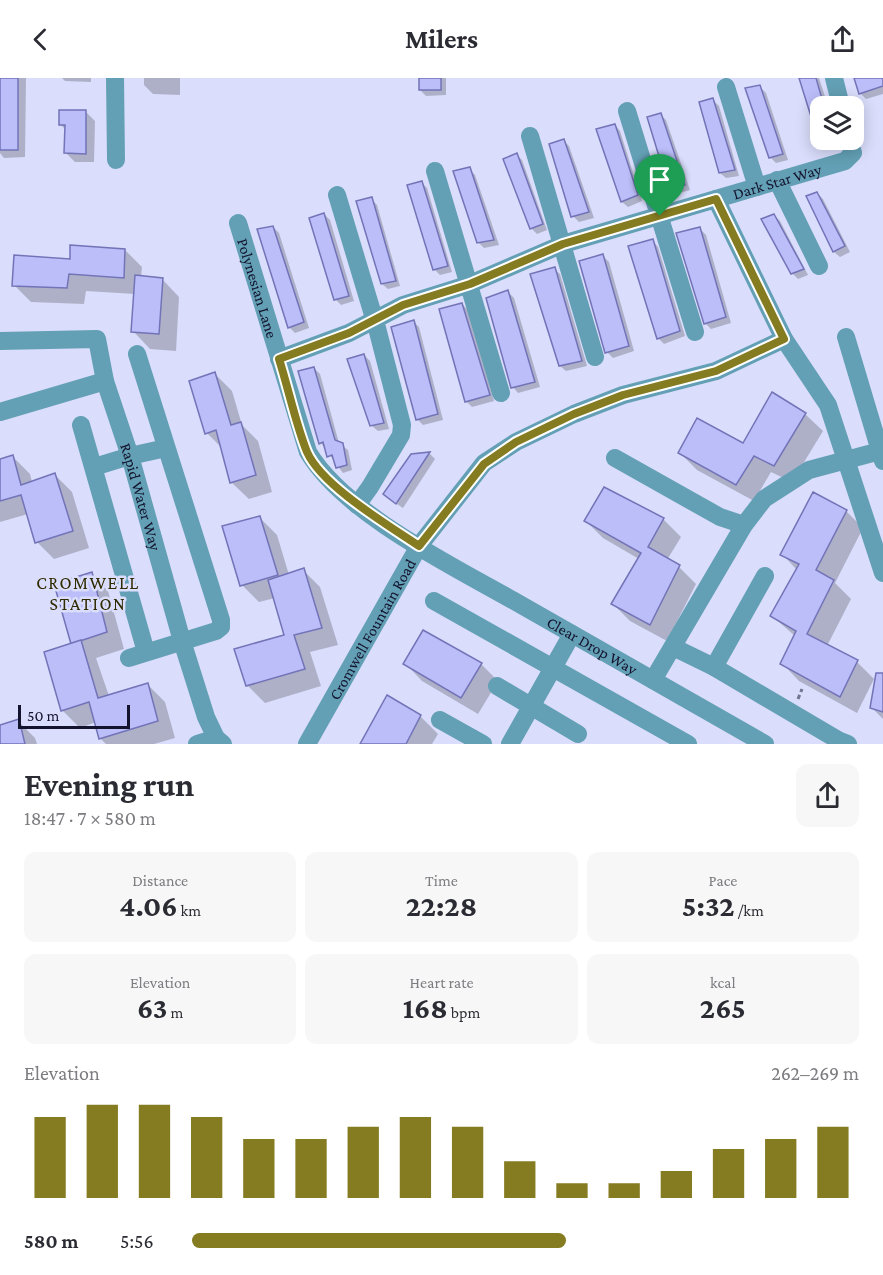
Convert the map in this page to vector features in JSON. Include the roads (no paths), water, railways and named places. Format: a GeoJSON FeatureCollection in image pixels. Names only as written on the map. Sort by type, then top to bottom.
{"type":"FeatureCollection","features":[{"type":"Feature","properties":{"kind":"street"},"geometry":{"type":"LineString","coordinates":[[116,78],[116,160]]}},
{"type":"Feature","properties":{"kind":"street"},"geometry":{"type":"LineString","coordinates":[[834,78],[838,96]]}},
{"type":"Feature","properties":{"kind":"street"},"geometry":{"type":"LineString","coordinates":[[726,87],[757,187]]}},
{"type":"Feature","properties":{"kind":"street"},"geometry":{"type":"LineString","coordinates":[[627,111],[694,332]]}},
{"type":"Feature","properties":{"kind":"street"},"geometry":{"type":"LineString","coordinates":[[530,136],[595,357]]}},
{"type":"Feature","properties":{"kind":"street","name":"Dark Star Way"},"geometry":{"type":"LineString","coordinates":[[279,359],[349,333],[403,305],[470,284],[563,244],[845,161],[853,153],[852,150]]}},
{"type":"Feature","properties":{"kind":"street"},"geometry":{"type":"LineString","coordinates":[[435,171],[501,393]]}},
{"type":"Feature","properties":{"kind":"street"},"geometry":{"type":"LineString","coordinates":[[777,180],[819,266]]}},
{"type":"Feature","properties":{"kind":"street"},"geometry":{"type":"LineString","coordinates":[[337,195],[400,412],[401,435],[357,505]]}},
{"type":"Feature","properties":{"kind":"street"},"geometry":{"type":"LineString","coordinates":[[716,199],[784,339],[828,405],[883,573]]}},
{"type":"Feature","properties":{"kind":"street","name":"Polynesian Lane"},"geometry":{"type":"LineString","coordinates":[[238,223],[308,452],[318,469],[357,505],[419,546]]}},
{"type":"Feature","properties":{"kind":"street"},"geometry":{"type":"LineString","coordinates":[[653,680],[744,525],[764,499],[809,470],[847,459],[882,456],[846,338]]}},
{"type":"Feature","properties":{"kind":"street","name":"Rapid Water Way"},"geometry":{"type":"LineString","coordinates":[[0,341],[97,339],[105,381],[130,456],[182,641],[206,717],[220,741]]}},
{"type":"Feature","properties":{"kind":"street","name":"Cromwell Fountain Road"},"geometry":{"type":"LineString","coordinates":[[307,744],[419,546],[484,464],[516,442],[574,414],[623,395],[716,371],[784,339]]}},
{"type":"Feature","properties":{"kind":"street"},"geometry":{"type":"LineString","coordinates":[[81,425],[94,467],[138,656],[216,631],[220,627],[221,620],[137,354]]}},
{"type":"Feature","properties":{"kind":"street"},"geometry":{"type":"LineString","coordinates":[[0,412],[105,381]]}},
{"type":"Feature","properties":{"kind":"street"},"geometry":{"type":"LineString","coordinates":[[94,467],[166,448]]}},
{"type":"Feature","properties":{"kind":"street"},"geometry":{"type":"LineString","coordinates":[[615,458],[720,517],[744,525]]}},
{"type":"Feature","properties":{"kind":"street","name":"Clear Drop Way"},"geometry":{"type":"LineString","coordinates":[[419,546],[765,744]]}},
{"type":"Feature","properties":{"kind":"street"},"geometry":{"type":"LineString","coordinates":[[714,667],[765,576]]}},
{"type":"Feature","properties":{"kind":"street"},"geometry":{"type":"LineString","coordinates":[[434,601],[688,744]]}},
{"type":"Feature","properties":{"kind":"street"},"geometry":{"type":"LineString","coordinates":[[510,744],[572,634]]}},
{"type":"Feature","properties":{"kind":"street"},"geometry":{"type":"LineString","coordinates":[[673,648],[714,667],[848,744]]}},
{"type":"Feature","properties":{"kind":"street"},"geometry":{"type":"LineString","coordinates":[[497,686],[578,734]]}},
{"type":"Feature","properties":{"kind":"street"},"geometry":{"type":"LineString","coordinates":[[440,720],[483,744]]}},
{"type":"Feature","properties":{"kind":"street"},"geometry":{"type":"LineString","coordinates":[[197,744],[220,741]]}},
{"type":"Feature","properties":{"kind":"district","name":"CROMWELL STATION"},"geometry":{"type":"Point","coordinates":[88,593]}}]}
